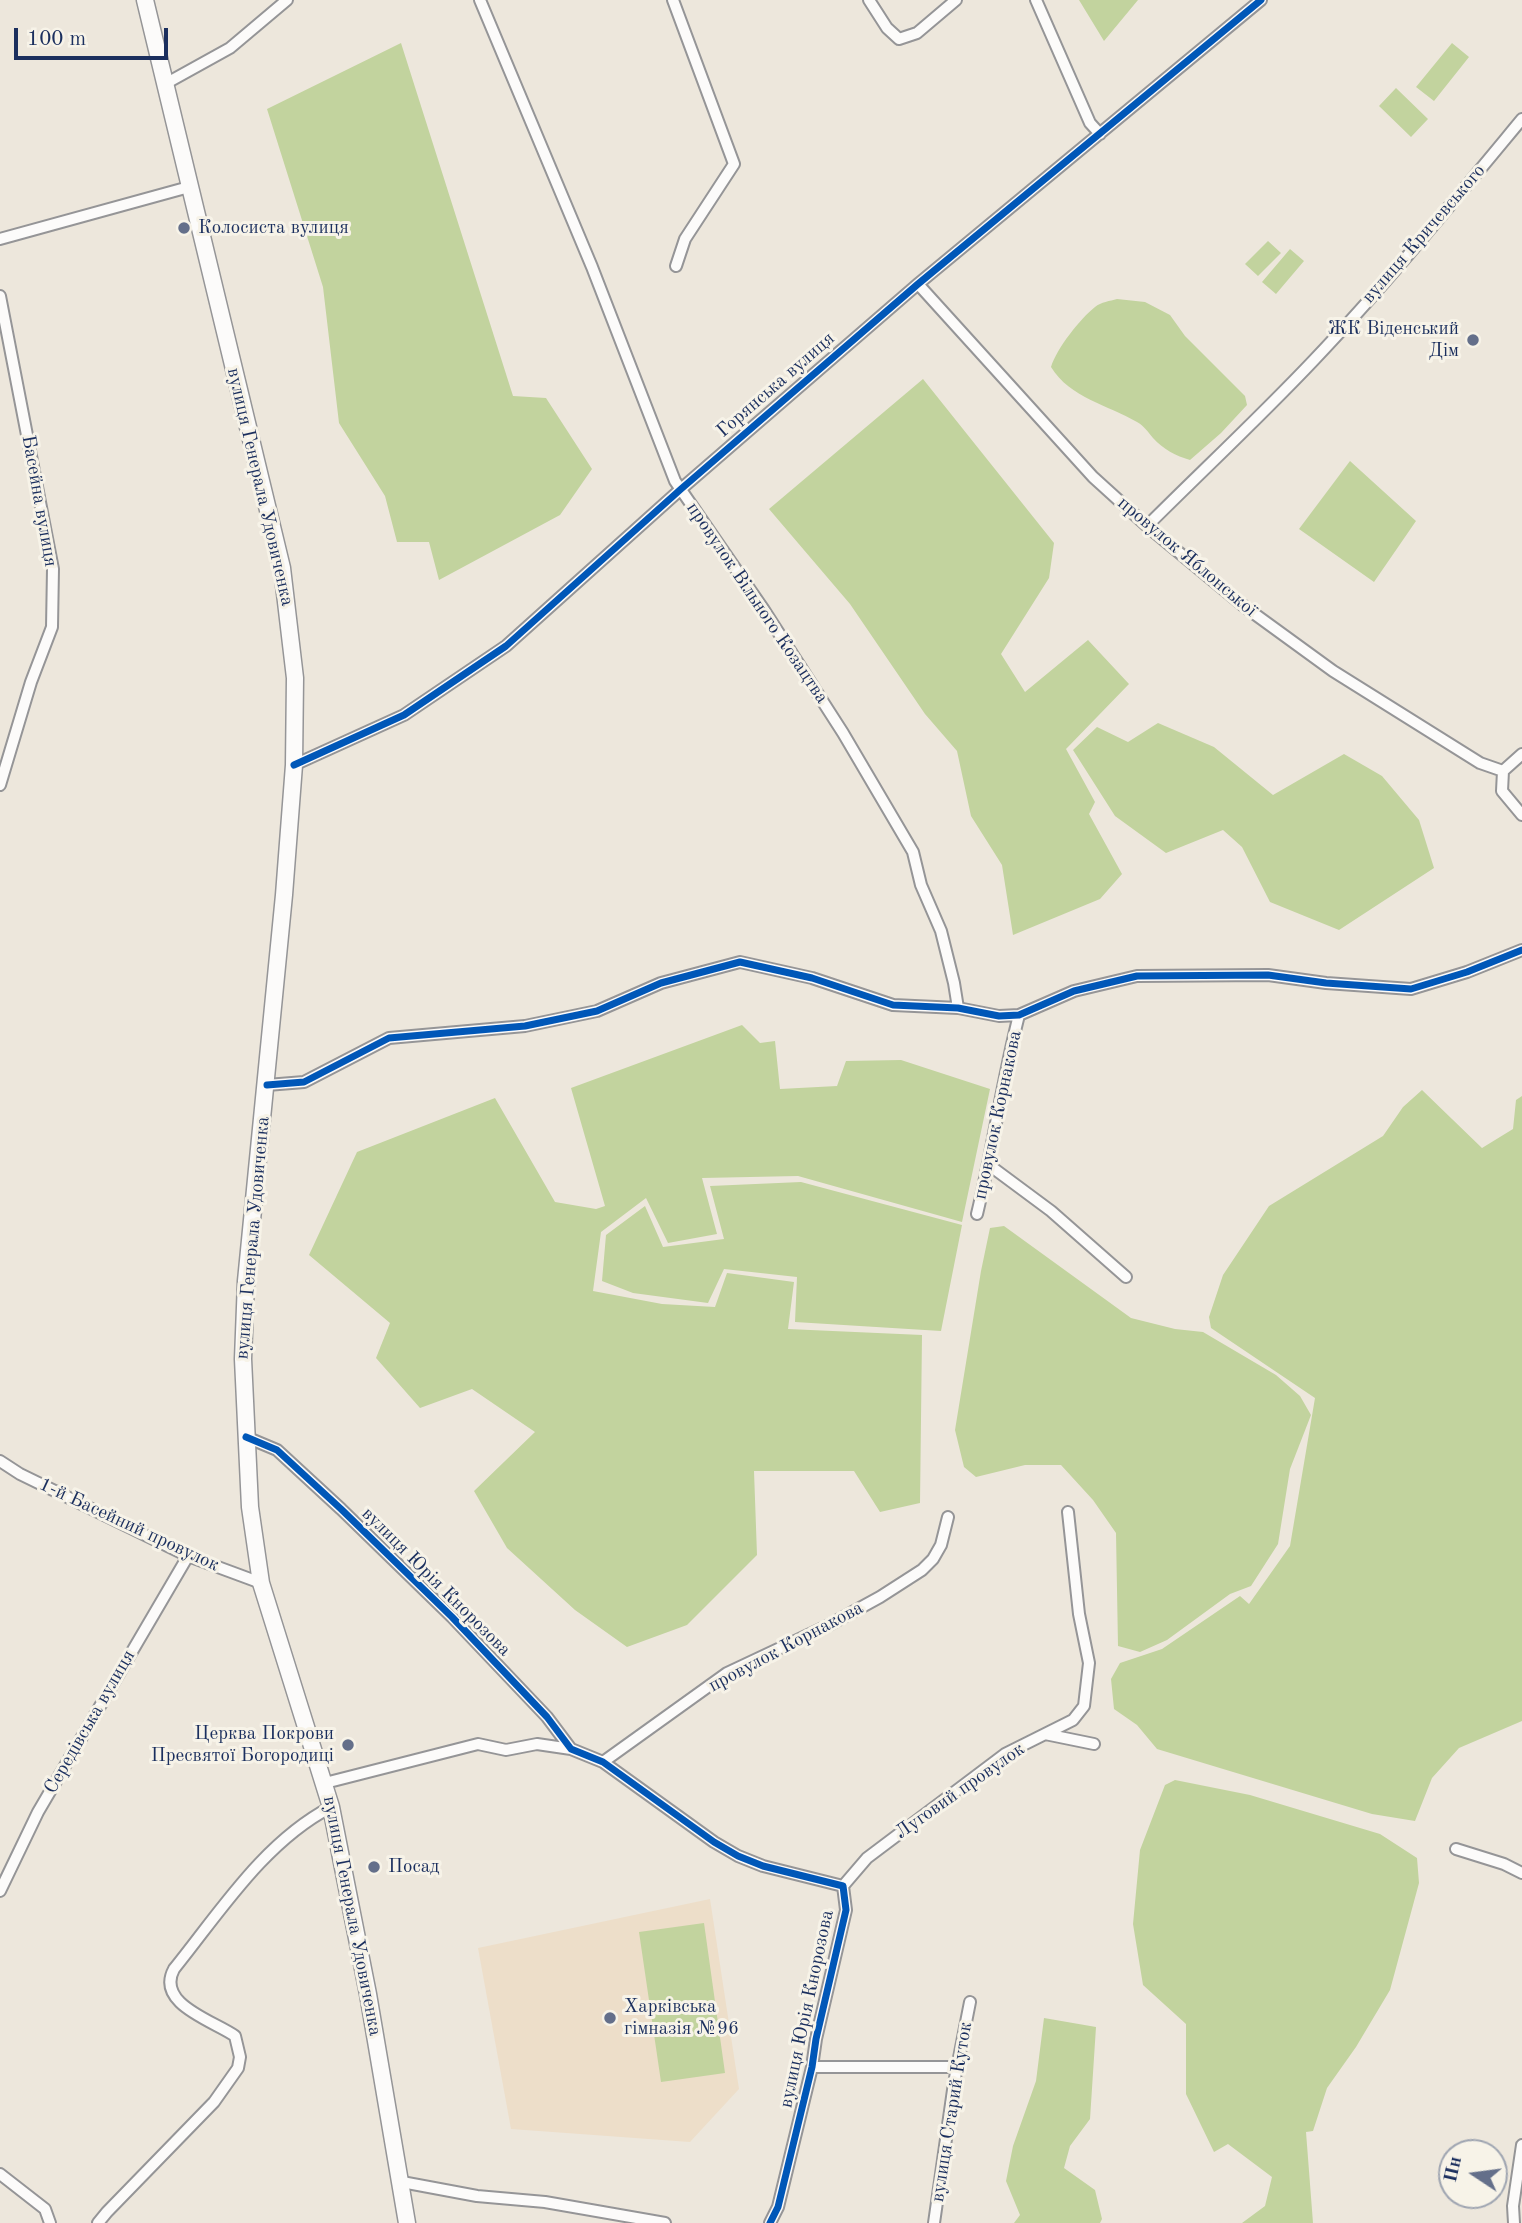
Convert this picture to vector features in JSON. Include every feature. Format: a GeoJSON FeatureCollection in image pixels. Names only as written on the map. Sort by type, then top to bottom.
{"type":"FeatureCollection","features":[{"type":"Feature","properties":{"kind":"main road","name":"вулиця Генерала Удовиченка"},"geometry":{"type":"LineString","coordinates":[[145,0],[282,568],[295,678],[294,765],[267,1086],[246,1281],[243,1359],[250,1507],[261,1583],[331,1807],[359,1945],[407,2223]]}},
{"type":"Feature","properties":{"kind":"street"},"geometry":{"type":"LineString","coordinates":[[166,84],[230,48],[287,0]]}},
{"type":"Feature","properties":{"kind":"street","name":"провулок Вільного Козацтва"},"geometry":{"type":"LineString","coordinates":[[480,0],[681,489],[764,610],[843,733],[913,852],[921,885],[941,931],[958,1008]]}},
{"type":"Feature","properties":{"kind":"street"},"geometry":{"type":"LineString","coordinates":[[673,0],[734,164],[685,239],[676,266]]}},
{"type":"Feature","properties":{"kind":"street"},"geometry":{"type":"LineString","coordinates":[[869,0],[887,28],[899,39],[918,33],[956,0]]}},
{"type":"Feature","properties":{"kind":"street"},"geometry":{"type":"LineString","coordinates":[[1036,0],[1090,123],[1100,134]]}},
{"type":"Feature","properties":{"kind":"street","name":"Горянська вулиця"},"geometry":{"type":"LineString","coordinates":[[294,765],[404,715],[506,646],[681,489],[918,284],[1261,0]]}},
{"type":"Feature","properties":{"kind":"street","name":"вулиця Кричевського"},"geometry":{"type":"LineString","coordinates":[[1147,526],[1246,431],[1320,353],[1422,239],[1522,119]]}},
{"type":"Feature","properties":{"kind":"street"},"geometry":{"type":"LineString","coordinates":[[0,239],[188,187]]}},
{"type":"Feature","properties":{"kind":"street","name":"провулок Яблонської"},"geometry":{"type":"LineString","coordinates":[[918,284],[1093,478],[1147,526],[1245,607],[1334,671],[1480,763],[1503,772]]}},
{"type":"Feature","properties":{"kind":"street","name":"Басейна вулиця"},"geometry":{"type":"LineString","coordinates":[[0,296],[53,569],[52,627],[0,785]]}},
{"type":"Feature","properties":{"kind":"street"},"geometry":{"type":"LineString","coordinates":[[1522,754],[1503,772],[1502,791],[1522,815]]}},
{"type":"Feature","properties":{"kind":"street"},"geometry":{"type":"LineString","coordinates":[[267,1086],[304,1082],[389,1038],[525,1026],[597,1011],[661,983],[740,962],[812,978],[893,1005],[958,1008],[999,1016],[1019,1015],[1074,991],[1138,976],[1268,975],[1326,984],[1411,989],[1467,972],[1522,950]]}},
{"type":"Feature","properties":{"kind":"street","name":"провулок Корнакова"},"geometry":{"type":"LineString","coordinates":[[977,1214],[1019,1015]]}},
{"type":"Feature","properties":{"kind":"street"},"geometry":{"type":"LineString","coordinates":[[989,1165],[1051,1212],[1126,1277]]}},
{"type":"Feature","properties":{"kind":"street","name":"вулиця Юрія Кнорозова"},"geometry":{"type":"LineString","coordinates":[[246,1437],[277,1450],[341,1510],[452,1617],[547,1717],[571,1749],[603,1762],[738,1856],[764,1866],[843,1886],[846,1910],[812,2067],[778,2207],[770,2223]]}},
{"type":"Feature","properties":{"kind":"street","name":"1-й Басейний провулок"},"geometry":{"type":"LineString","coordinates":[[0,1461],[20,1474],[188,1556],[261,1583]]}},
{"type":"Feature","properties":{"kind":"street"},"geometry":{"type":"LineString","coordinates":[[1045,1734],[1073,1720],[1084,1706],[1089,1662],[1079,1614],[1068,1512]]}},
{"type":"Feature","properties":{"kind":"street","name":"провулок Корнакова"},"geometry":{"type":"LineString","coordinates":[[603,1762],[727,1673],[829,1625],[922,1570],[933,1559],[941,1545],[948,1517]]}},
{"type":"Feature","properties":{"kind":"street","name":"Середівська вулиця"},"geometry":{"type":"LineString","coordinates":[[0,1891],[38,1812],[188,1556]]}},
{"type":"Feature","properties":{"kind":"street","name":"Луговий провулок"},"geometry":{"type":"LineString","coordinates":[[843,1886],[867,1858],[1005,1754],[1045,1734],[1094,1744]]}},
{"type":"Feature","properties":{"kind":"street"},"geometry":{"type":"LineString","coordinates":[[325,1783],[478,1744],[506,1750],[537,1744],[571,1749]]}},
{"type":"Feature","properties":{"kind":"street"},"geometry":{"type":"LineString","coordinates":[[98,2223],[214,2102],[237,2068],[240,2057],[235,2036],[187,2008],[174,1996],[169,1983],[174,1969],[258,1865],[307,1820],[331,1807]]}},
{"type":"Feature","properties":{"kind":"street"},"geometry":{"type":"LineString","coordinates":[[1456,1849],[1504,1864],[1522,1873]]}},
{"type":"Feature","properties":{"kind":"street","name":"вулиця Старий Куток"},"geometry":{"type":"LineString","coordinates":[[934,2223],[957,2067],[970,2002]]}},
{"type":"Feature","properties":{"kind":"street"},"geometry":{"type":"LineString","coordinates":[[812,2067],[957,2067]]}},
{"type":"Feature","properties":{"kind":"street"},"geometry":{"type":"LineString","coordinates":[[1514,2223],[1522,2146]]}},
{"type":"Feature","properties":{"kind":"street"},"geometry":{"type":"LineString","coordinates":[[0,2174],[45,2209],[50,2223]]}},
{"type":"Feature","properties":{"kind":"street"},"geometry":{"type":"LineString","coordinates":[[402,2182],[477,2196],[570,2206],[664,2223]]}},
{"type":"Feature","properties":{"kind":"shaded area","name":"Харківська гімназія №96"},"geometry":{"type":"Polygon","coordinates":[[[710,1899],[739,2089],[690,2142],[511,2129],[478,1948],[710,1899]]]}},
{"type":"Feature","properties":{"kind":"green space"},"geometry":{"type":"Polygon","coordinates":[[[1079,0],[1138,0],[1104,41],[1079,0]]]}},
{"type":"Feature","properties":{"kind":"green space"},"geometry":{"type":"Polygon","coordinates":[[[401,43],[513,396],[546,398],[592,469],[560,515],[439,580],[429,542],[397,542],[385,496],[339,423],[323,287],[267,109],[401,43]]]}},
{"type":"Feature","properties":{"kind":"green space"},"geometry":{"type":"Polygon","coordinates":[[[1452,43],[1469,57],[1434,101],[1416,87],[1452,43]]]}},
{"type":"Feature","properties":{"kind":"green space"},"geometry":{"type":"Polygon","coordinates":[[[1396,88],[1428,119],[1411,137],[1379,106],[1396,88]]]}},
{"type":"Feature","properties":{"kind":"green space"},"geometry":{"type":"Polygon","coordinates":[[[1268,241],[1281,253],[1258,276],[1245,264],[1268,241]]]}},
{"type":"Feature","properties":{"kind":"green space"},"geometry":{"type":"Polygon","coordinates":[[[1290,249],[1304,261],[1276,294],[1262,282],[1290,249]]]}},
{"type":"Feature","properties":{"kind":"green space"},"geometry":{"type":"Polygon","coordinates":[[[1117,299],[1145,302],[1170,315],[1185,336],[1245,396],[1247,405],[1190,460],[1165,449],[1137,422],[1079,394],[1059,378],[1051,367],[1064,343],[1083,319],[1097,305],[1117,299]]]}},
{"type":"Feature","properties":{"kind":"green space"},"geometry":{"type":"Polygon","coordinates":[[[923,379],[1054,543],[1049,578],[1001,654],[1025,692],[1088,640],[1129,684],[1066,749],[1095,802],[1089,814],[1122,874],[1100,899],[1013,935],[1002,865],[971,816],[957,751],[925,714],[850,604],[769,509],[923,379]]]}},
{"type":"Feature","properties":{"kind":"green space"},"geometry":{"type":"Polygon","coordinates":[[[1350,461],[1416,521],[1374,582],[1299,529],[1350,461]]]}},
{"type":"Feature","properties":{"kind":"green space"},"geometry":{"type":"Polygon","coordinates":[[[1158,723],[1214,747],[1273,795],[1344,754],[1382,776],[1419,820],[1434,868],[1339,930],[1270,902],[1242,847],[1223,830],[1166,853],[1115,816],[1073,750],[1097,727],[1128,742],[1158,723]]]}},
{"type":"Feature","properties":{"kind":"green space"},"geometry":{"type":"Polygon","coordinates":[[[742,1025],[760,1043],[775,1041],[780,1089],[837,1086],[846,1061],[901,1060],[990,1089],[962,1222],[798,1176],[702,1178],[717,1234],[668,1243],[646,1198],[601,1232],[593,1291],[662,1304],[715,1307],[727,1273],[794,1282],[788,1329],[922,1335],[920,1503],[880,1512],[854,1471],[754,1471],[757,1555],[687,1625],[627,1647],[575,1610],[507,1548],[474,1491],[535,1432],[472,1389],[420,1408],[376,1358],[390,1323],[309,1255],[357,1152],[495,1098],[555,1202],[596,1209],[605,1206],[571,1088],[742,1025]]]}},
{"type":"Feature","properties":{"kind":"green space"},"geometry":{"type":"Polygon","coordinates":[[[1422,1090],[1482,1148],[1513,1129],[1516,1100],[1522,1096],[1522,1721],[1459,1748],[1432,1778],[1415,1821],[1372,1814],[1157,1749],[1137,1725],[1114,1709],[1111,1679],[1120,1663],[1162,1649],[1240,1596],[1249,1604],[1290,1546],[1315,1398],[1211,1328],[1209,1317],[1223,1275],[1269,1206],[1383,1136],[1403,1107],[1422,1090]]]}},
{"type":"Feature","properties":{"kind":"green space"},"geometry":{"type":"Polygon","coordinates":[[[801,1182],[962,1225],[941,1331],[795,1322],[797,1277],[724,1269],[708,1303],[633,1293],[602,1281],[606,1235],[645,1206],[663,1247],[724,1239],[710,1186],[801,1182]]]}},
{"type":"Feature","properties":{"kind":"green space"},"geometry":{"type":"Polygon","coordinates":[[[1004,1226],[1131,1318],[1175,1329],[1203,1332],[1276,1375],[1300,1396],[1311,1415],[1290,1469],[1278,1544],[1251,1586],[1230,1594],[1167,1640],[1140,1652],[1118,1646],[1116,1533],[1093,1500],[1061,1465],[1025,1465],[976,1477],[964,1467],[955,1430],[981,1271],[990,1228],[1004,1226]]]}},
{"type":"Feature","properties":{"kind":"green space"},"geometry":{"type":"Polygon","coordinates":[[[1175,1780],[1250,1795],[1380,1834],[1417,1858],[1419,1883],[1390,1990],[1356,2047],[1327,2088],[1313,2131],[1306,2132],[1313,2223],[1242,2223],[1265,2206],[1272,2177],[1228,2144],[1214,2152],[1186,2094],[1186,2024],[1143,1985],[1133,1924],[1140,1850],[1165,1785],[1175,1780]]]}},
{"type":"Feature","properties":{"kind":"green space"},"geometry":{"type":"Polygon","coordinates":[[[704,1923],[725,2073],[661,2082],[639,1932],[704,1923]]]}},
{"type":"Feature","properties":{"kind":"green space"},"geometry":{"type":"Polygon","coordinates":[[[1044,2018],[1096,2027],[1090,2119],[1070,2146],[1064,2168],[1095,2190],[1102,2219],[1100,2223],[1014,2223],[1020,2215],[1006,2181],[1013,2146],[1036,2081],[1044,2018]]]}},
{"type":"Feature","properties":{"kind":"cycle path"},"geometry":{"type":"LineString","coordinates":[[294,765],[404,715],[506,646],[681,489],[918,284],[1261,0]]}},
{"type":"Feature","properties":{"kind":"cycle path"},"geometry":{"type":"LineString","coordinates":[[267,1085],[304,1082],[389,1038],[525,1026],[597,1011],[661,983],[740,962],[812,978],[893,1005],[958,1008],[999,1016],[1019,1015],[1074,991],[1137,976],[1268,975],[1326,983],[1411,989],[1467,972],[1522,950]]}},
{"type":"Feature","properties":{"kind":"cycle path"},"geometry":{"type":"LineString","coordinates":[[246,1437],[277,1450],[341,1509],[452,1617],[547,1717],[571,1749],[603,1762],[714,1842],[738,1856],[763,1866],[843,1886],[846,1910],[812,2067],[778,2207],[770,2223]]}},
{"type":"Feature","properties":{"kind":"place","name":"Колосиста вулиця"},"geometry":{"type":"Point","coordinates":[184,228]}},
{"type":"Feature","properties":{"kind":"place","name":"ЖК Віденський Дім"},"geometry":{"type":"Point","coordinates":[1473,340]}},
{"type":"Feature","properties":{"kind":"place","name":"Церква Покрови Пресвятої Богородиці"},"geometry":{"type":"Point","coordinates":[348,1745]}},
{"type":"Feature","properties":{"kind":"place","name":"Посад"},"geometry":{"type":"Point","coordinates":[374,1867]}},
{"type":"Feature","properties":{"kind":"place","name":"Харківська гімназія №96"},"geometry":{"type":"Point","coordinates":[610,2018]}}]}
